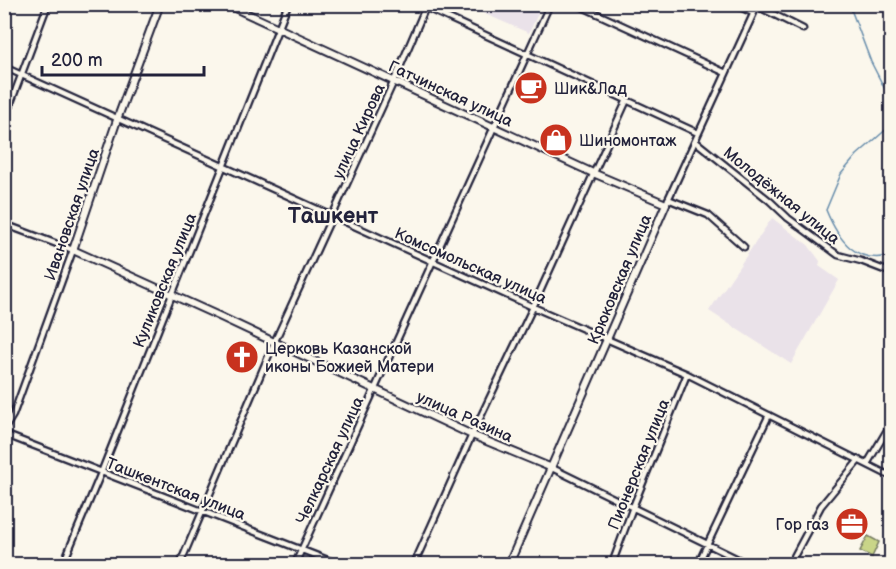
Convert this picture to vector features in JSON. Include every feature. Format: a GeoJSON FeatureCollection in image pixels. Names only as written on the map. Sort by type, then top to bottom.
{"type":"FeatureCollection","features":[{"type":"Feature","properties":{"kind":"street"},"geometry":{"type":"LineString","coordinates":[[4,121],[48,4]]}},
{"type":"Feature","properties":{"kind":"street","name":"Ивановская улица"},"geometry":{"type":"LineString","coordinates":[[4,432],[13,415],[160,4]]}},
{"type":"Feature","properties":{"kind":"street","name":"Гатчинская улица"},"geometry":{"type":"LineString","coordinates":[[226,4],[592,174],[708,215],[744,247]]}},
{"type":"Feature","properties":{"kind":"street","name":"Куликовская улица"},"geometry":{"type":"LineString","coordinates":[[63,564],[288,4]]}},
{"type":"Feature","properties":{"kind":"street"},"geometry":{"type":"LineString","coordinates":[[418,4],[698,134]]}},
{"type":"Feature","properties":{"kind":"street","name":"Челкарская улица"},"geometry":{"type":"LineString","coordinates":[[295,564],[550,4]]}},
{"type":"Feature","properties":{"kind":"street"},"geometry":{"type":"LineString","coordinates":[[576,4],[726,73]]}},
{"type":"Feature","properties":{"kind":"street"},"geometry":{"type":"LineString","coordinates":[[734,4],[753,13]]}},
{"type":"Feature","properties":{"kind":"street","name":"улица Кирова"},"geometry":{"type":"LineString","coordinates":[[180,564],[274,343],[426,6]]}},
{"type":"Feature","properties":{"kind":"street"},"geometry":{"type":"LineString","coordinates":[[757,6],[802,29]]}},
{"type":"Feature","properties":{"kind":"street","name":"Крюковская улица"},"geometry":{"type":"LineString","coordinates":[[509,564],[667,202],[757,6]]}},
{"type":"Feature","properties":{"kind":"street","name":"Комсомольская улица"},"geometry":{"type":"LineString","coordinates":[[4,67],[533,307],[687,374],[891,477]]}},
{"type":"Feature","properties":{"kind":"street"},"geometry":{"type":"LineString","coordinates":[[414,564],[626,102]]}},
{"type":"Feature","properties":{"kind":"street","name":"Молодёжная улица"},"geometry":{"type":"LineString","coordinates":[[695,141],[754,188],[788,219],[838,255],[891,273]]}},
{"type":"Feature","properties":{"kind":"street","name":"улица Разина"},"geometry":{"type":"LineString","coordinates":[[4,224],[73,250],[472,435],[552,468],[747,564]]}},
{"type":"Feature","properties":{"kind":"street","name":"Пионерская улица"},"geometry":{"type":"LineString","coordinates":[[612,564],[687,374]]}},
{"type":"Feature","properties":{"kind":"street"},"geometry":{"type":"LineString","coordinates":[[698,564],[770,415]]}},
{"type":"Feature","properties":{"kind":"street"},"geometry":{"type":"LineString","coordinates":[[867,464],[891,426]]}},
{"type":"Feature","properties":{"kind":"street","name":"Ташкентская улица"},"geometry":{"type":"LineString","coordinates":[[4,432],[338,564]]}},
{"type":"Feature","properties":{"kind":"street"},"geometry":{"type":"LineString","coordinates":[[790,564],[821,506],[859,460]]}},
{"type":"Feature","properties":{"kind":"shaded area"},"geometry":{"type":"Polygon","coordinates":[[[464,5],[542,5],[529,33],[464,5]]]}},
{"type":"Feature","properties":{"kind":"shaded area"},"geometry":{"type":"Polygon","coordinates":[[[772,218],[808,245],[820,261],[819,266],[839,280],[791,364],[709,311],[772,218]]]}},
{"type":"Feature","properties":{"kind":"green space"},"geometry":{"type":"Polygon","coordinates":[[[868,536],[879,542],[872,557],[860,551],[868,536]]]}},
{"type":"Feature","properties":{"kind":"waterway"},"geometry":{"type":"LineString","coordinates":[[849,4],[871,62],[892,103]]}},
{"type":"Feature","properties":{"kind":"waterway"},"geometry":{"type":"LineString","coordinates":[[892,106],[889,127],[857,155],[841,174],[826,210],[836,231],[850,248],[868,257],[892,255]]}},
{"type":"Feature","properties":{"kind":"place","name":"Шик&Лад"},"geometry":{"type":"Point","coordinates":[531,88]}},
{"type":"Feature","properties":{"kind":"place","name":"Шиномонтаж"},"geometry":{"type":"Point","coordinates":[556,140]}},
{"type":"Feature","properties":{"kind":"place","name":"Церковь Казанской иконы Божией Матери"},"geometry":{"type":"Point","coordinates":[242,357]}},
{"type":"Feature","properties":{"kind":"place","name":"Гор газ"},"geometry":{"type":"Point","coordinates":[852,524]}},
{"type":"Feature","properties":{"kind":"district","name":"Ташкент"},"geometry":{"type":"Point","coordinates":[333,215]}}]}
